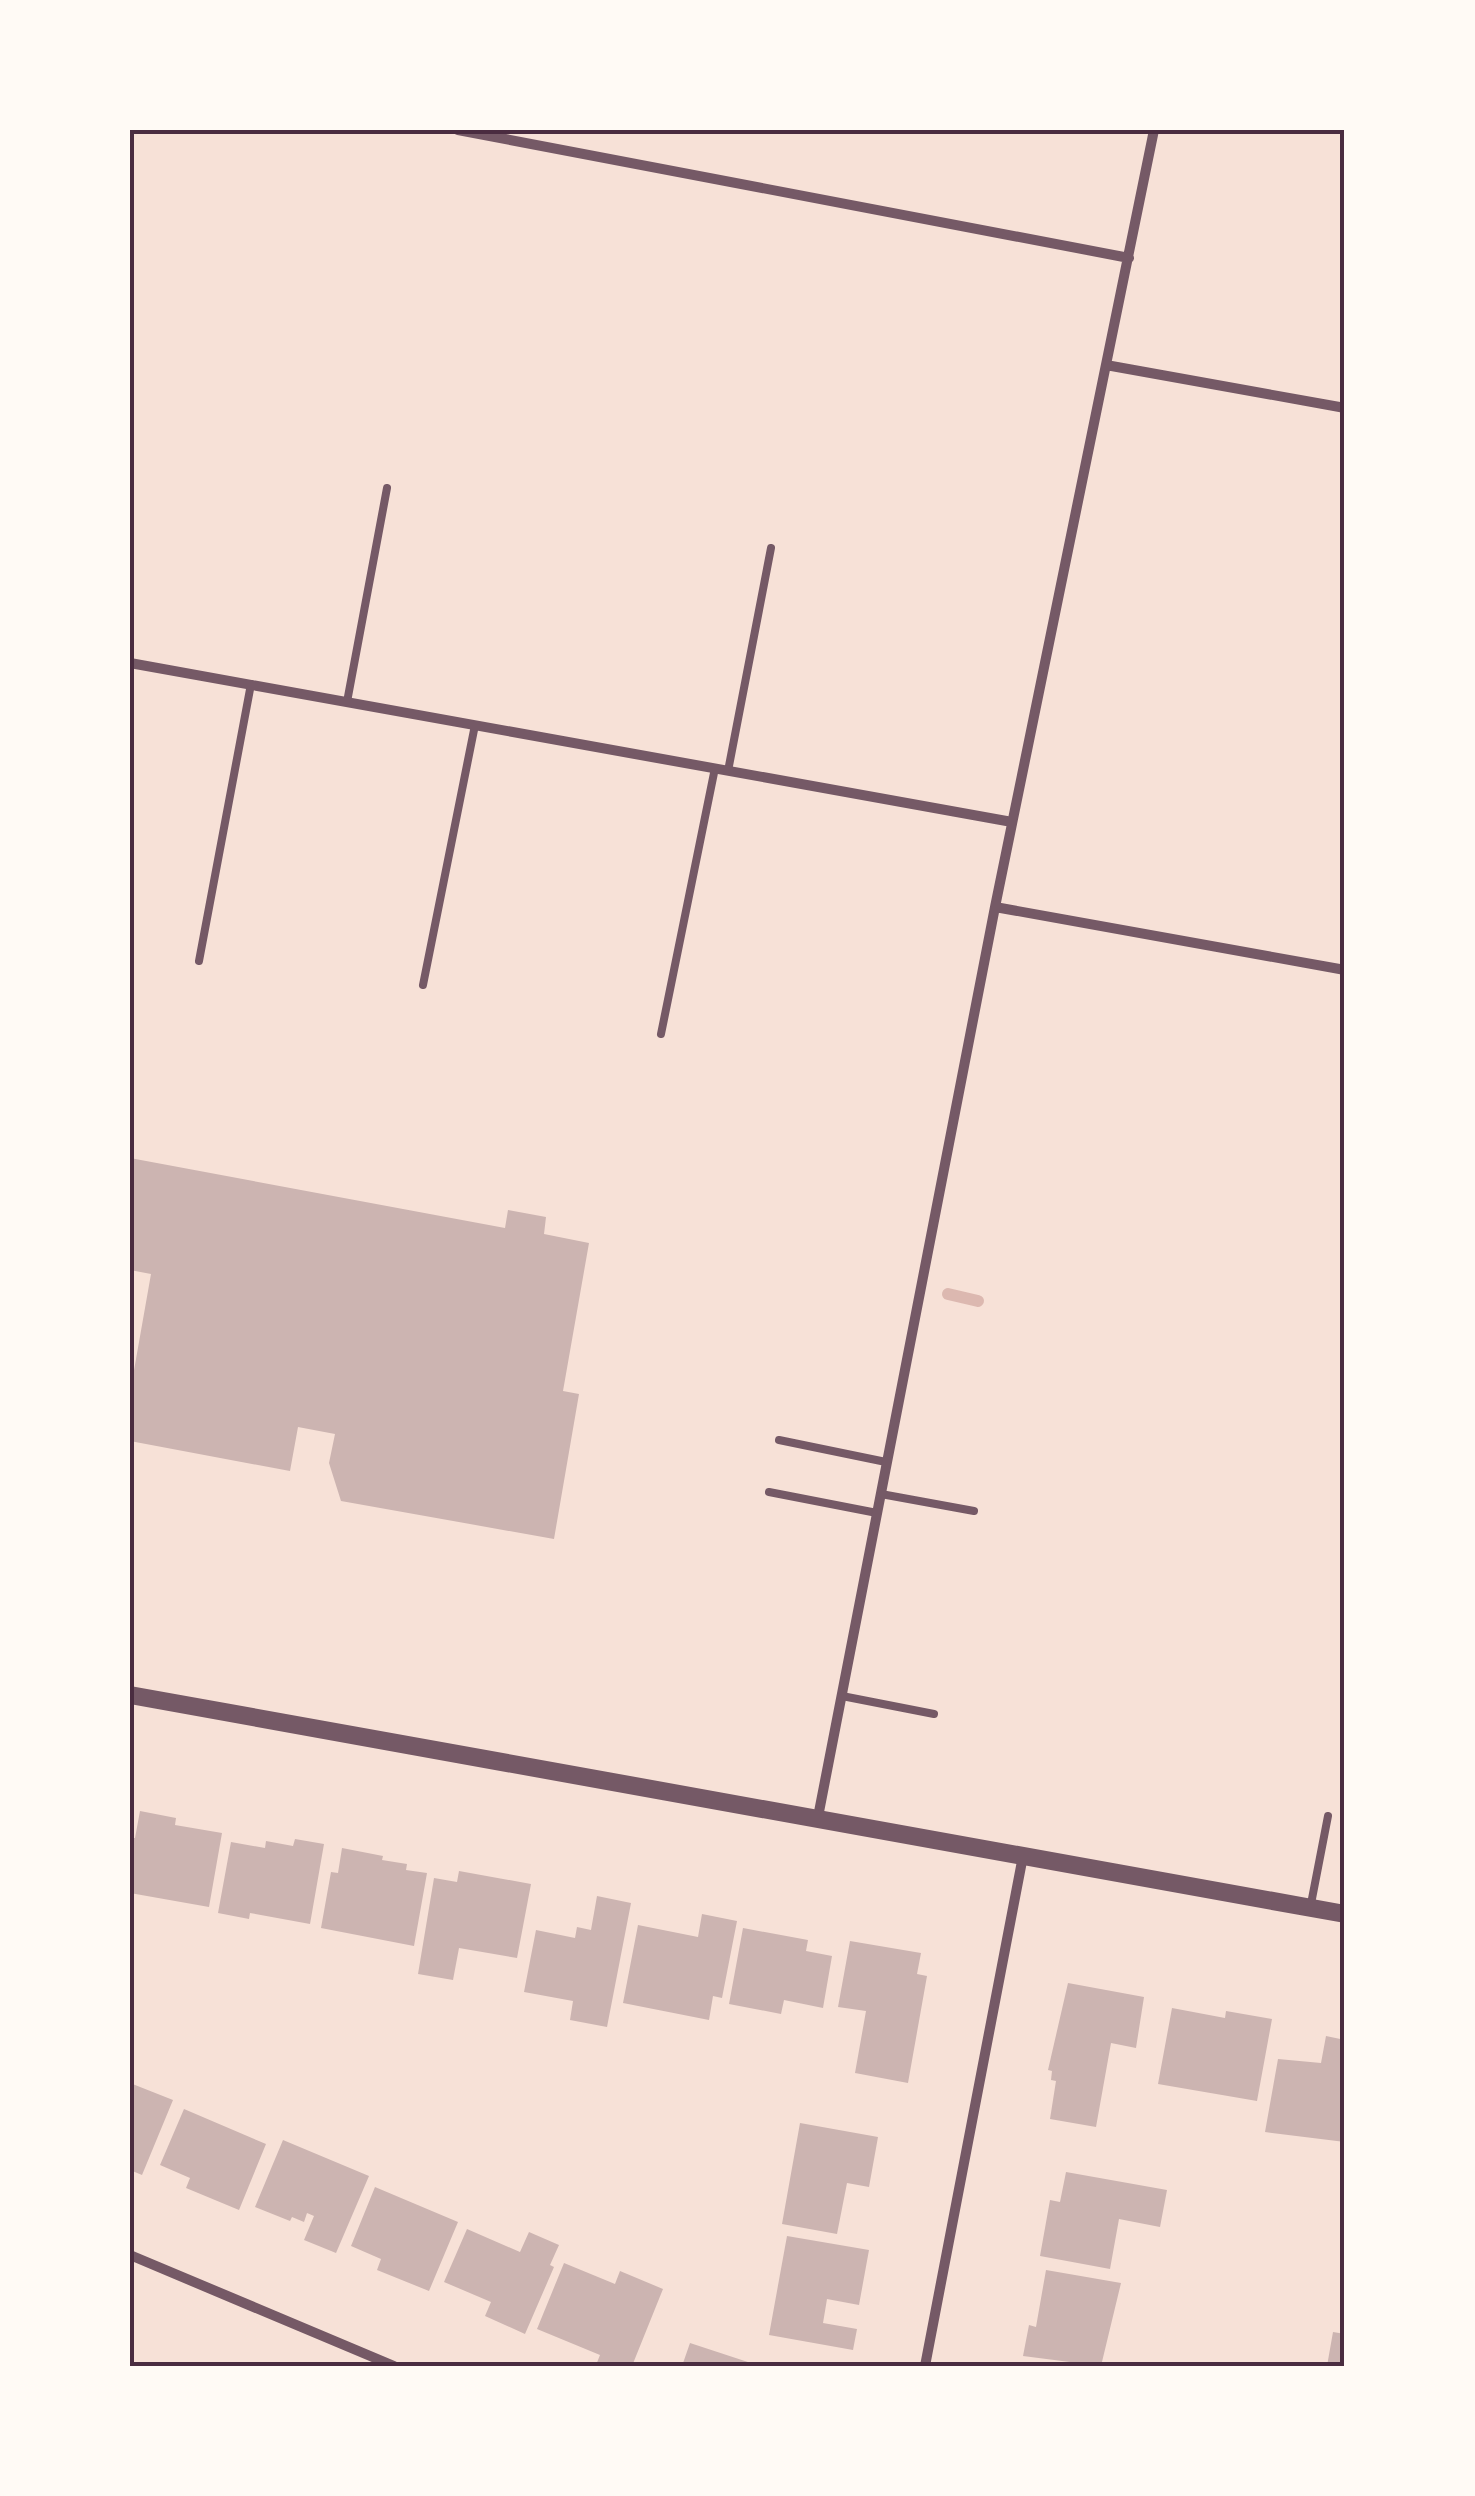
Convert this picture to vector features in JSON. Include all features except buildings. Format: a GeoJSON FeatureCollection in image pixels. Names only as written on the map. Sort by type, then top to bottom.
{"type":"FeatureCollection","features":[{"type":"Feature","properties":{"kind":"street"},"geometry":{"type":"LineString","coordinates":[[458,130],[1128,258]]}},
{"type":"Feature","properties":{"kind":"street"},"geometry":{"type":"LineString","coordinates":[[818,1816],[995,907],[1154,130]]}},
{"type":"Feature","properties":{"kind":"street"},"geometry":{"type":"LineString","coordinates":[[1106,365],[1345,408]]}},
{"type":"Feature","properties":{"kind":"street"},"geometry":{"type":"LineString","coordinates":[[130,662],[1012,822]]}},
{"type":"Feature","properties":{"kind":"street"},"geometry":{"type":"LineString","coordinates":[[995,907],[1345,970]]}},
{"type":"Feature","properties":{"kind":"street"},"geometry":{"type":"LineString","coordinates":[[130,1696],[818,1816],[1345,1914]]}},
{"type":"Feature","properties":{"kind":"street"},"geometry":{"type":"LineString","coordinates":[[926,2366],[1023,1856]]}},
{"type":"Feature","properties":{"kind":"street"},"geometry":{"type":"LineString","coordinates":[[130,2254],[394,2366]]}},
{"type":"Feature","properties":{"kind":"lane"},"geometry":{"type":"LineString","coordinates":[[347,702],[386,488]]}},
{"type":"Feature","properties":{"kind":"lane"},"geometry":{"type":"LineString","coordinates":[[728,771],[771,548]]}},
{"type":"Feature","properties":{"kind":"lane"},"geometry":{"type":"LineString","coordinates":[[199,961],[251,684]]}},
{"type":"Feature","properties":{"kind":"lane"},"geometry":{"type":"LineString","coordinates":[[423,985],[475,725]]}},
{"type":"Feature","properties":{"kind":"lane"},"geometry":{"type":"LineString","coordinates":[[661,1034],[715,768]]}},
{"type":"Feature","properties":{"kind":"lane"},"geometry":{"type":"LineString","coordinates":[[778,1440],[886,1462]]}},
{"type":"Feature","properties":{"kind":"lane"},"geometry":{"type":"LineString","coordinates":[[769,1492],[877,1512]]}},
{"type":"Feature","properties":{"kind":"lane"},"geometry":{"type":"LineString","coordinates":[[881,1494],[974,1511]]}},
{"type":"Feature","properties":{"kind":"lane"},"geometry":{"type":"LineString","coordinates":[[842,1696],[934,1714]]}},
{"type":"Feature","properties":{"kind":"lane"},"geometry":{"type":"LineString","coordinates":[[1310,1909],[1328,1816]]}},
{"type":"Feature","properties":{"kind":"waterway"},"geometry":{"type":"LineString","coordinates":[[948,1294],[978,1301]]}}]}
